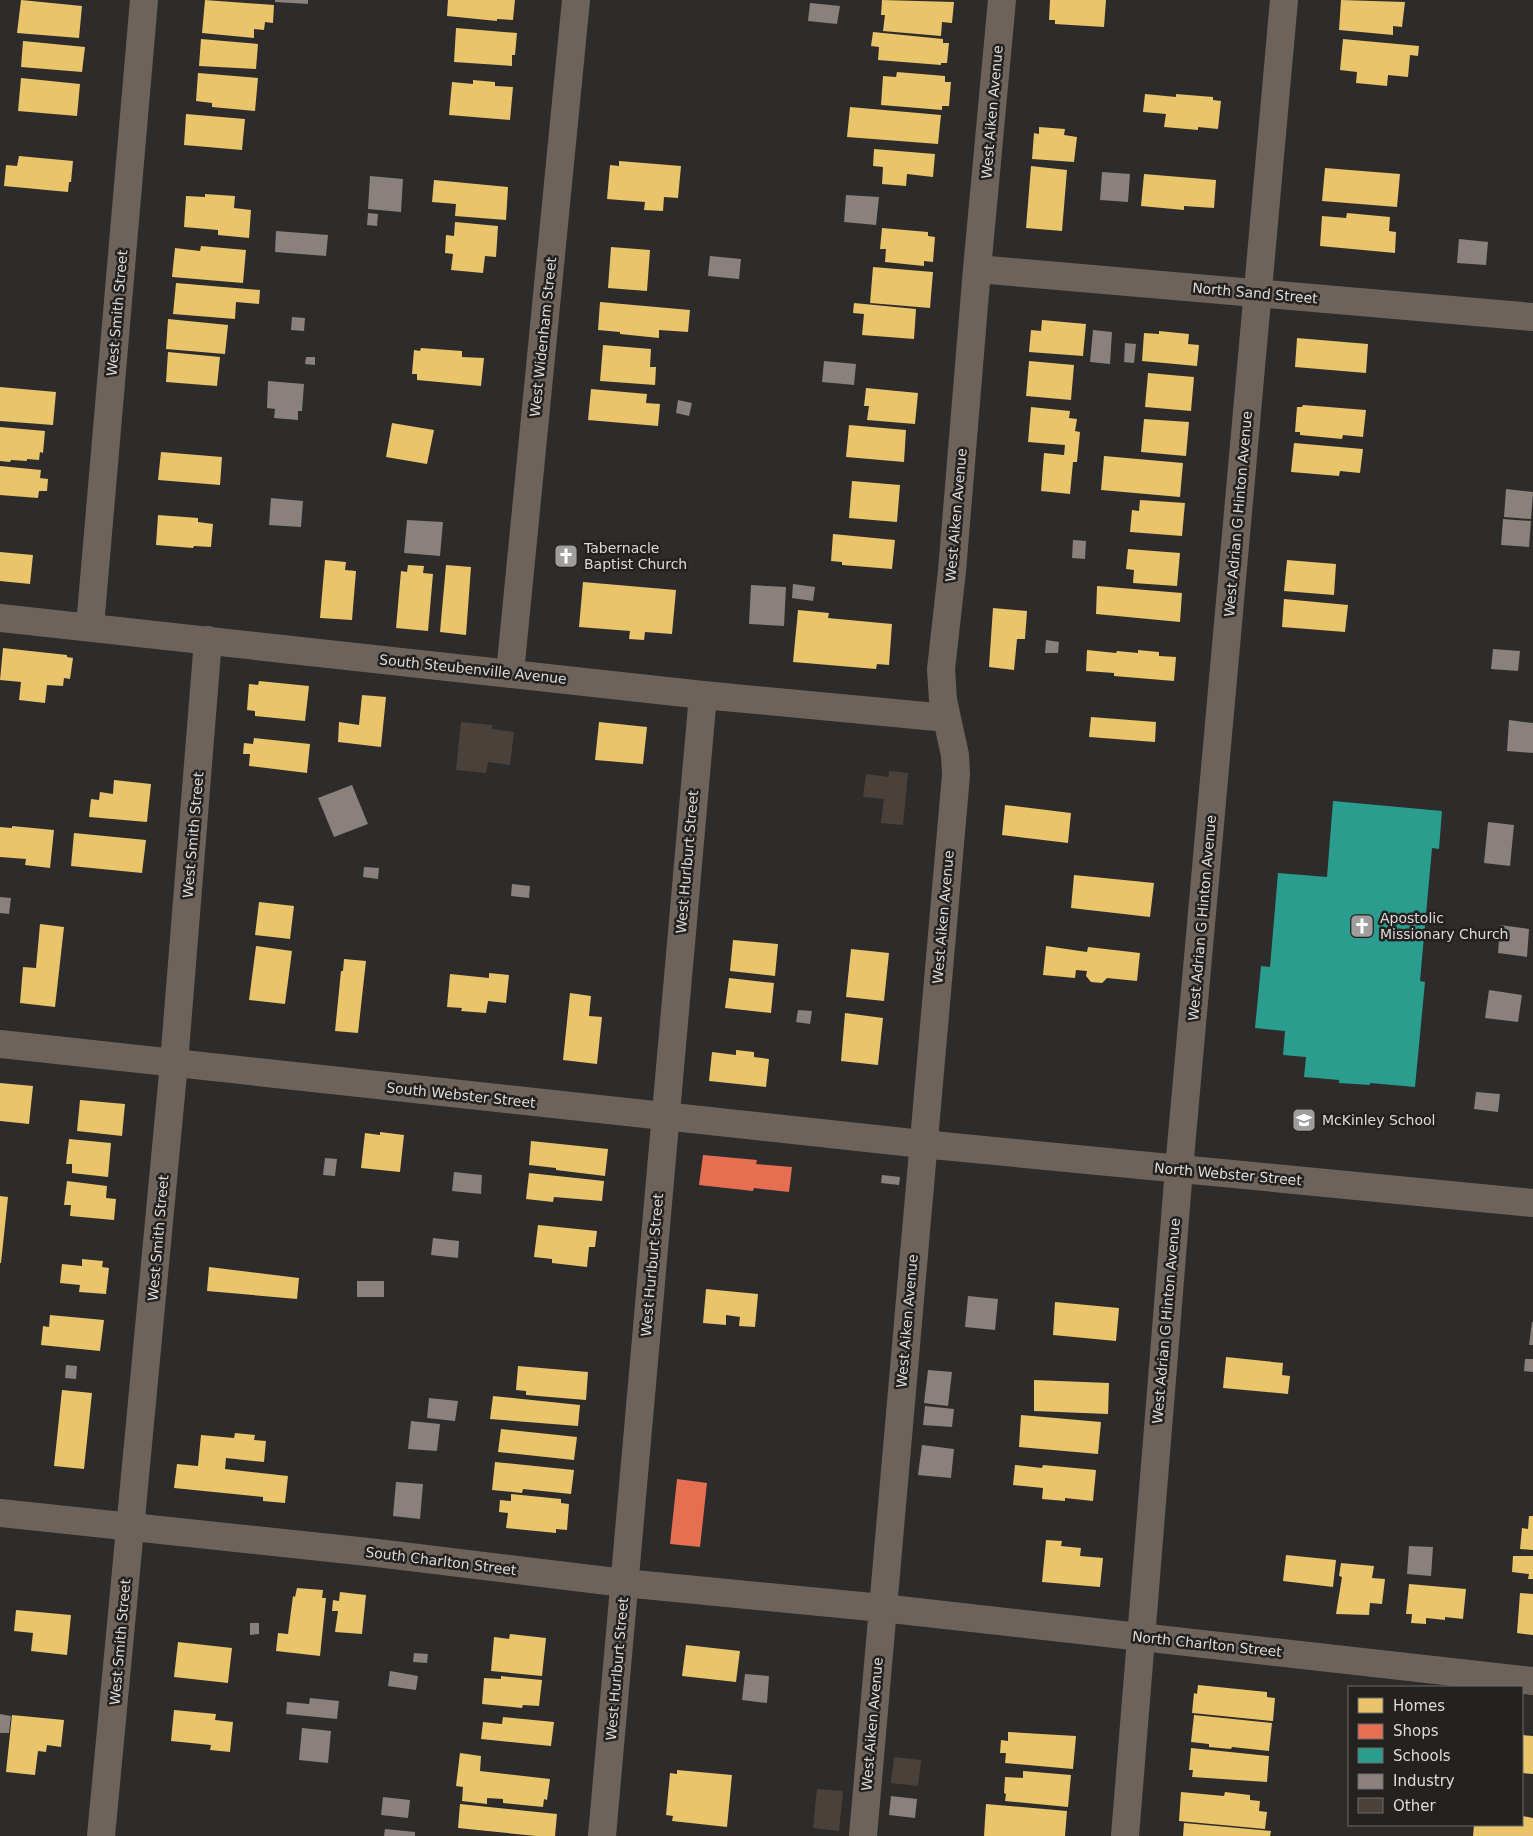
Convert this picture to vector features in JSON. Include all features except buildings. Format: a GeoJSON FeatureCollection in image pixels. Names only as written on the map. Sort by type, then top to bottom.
{"type":"FeatureCollection","features":[{"type":"Feature","properties":{"kind":"street","name":"West Smith Street"},"geometry":{"type":"LineString","coordinates":[[90,626],[144,0]]}},
{"type":"Feature","properties":{"kind":"street","name":"West Widenham Street"},"geometry":{"type":"LineString","coordinates":[[510,673],[576,0]]}},
{"type":"Feature","properties":{"kind":"street","name":"West Aiken Avenue"},"geometry":{"type":"LineString","coordinates":[[863,1836],[922,1144],[956,774],[955,755],[941,684],[941,669],[952,571],[1002,0]]}},
{"type":"Feature","properties":{"kind":"street","name":"West Adrian G Hinton Avenue"},"geometry":{"type":"LineString","coordinates":[[1124,1836],[1179,1169],[1284,0]]}},
{"type":"Feature","properties":{"kind":"street","name":"North Sand Street"},"geometry":{"type":"LineString","coordinates":[[977,269],[1533,317]]}},
{"type":"Feature","properties":{"kind":"street","name":"South Steubenville Avenue"},"geometry":{"type":"LineString","coordinates":[[0,618],[90,626],[703,694],[947,718]]}},
{"type":"Feature","properties":{"kind":"street","name":"West Smith Street"},"geometry":{"type":"LineString","coordinates":[[101,1836],[174,1063],[208,640]]}},
{"type":"Feature","properties":{"kind":"street","name":"West Hurlburt Street"},"geometry":{"type":"LineString","coordinates":[[602,1836],[703,694]]}},
{"type":"Feature","properties":{"kind":"street","name":"South Webster Street"},"geometry":{"type":"LineString","coordinates":[[0,1044],[922,1144]]}},
{"type":"Feature","properties":{"kind":"street","name":"North Webster Street"},"geometry":{"type":"LineString","coordinates":[[922,1144],[1533,1203]]}},
{"type":"Feature","properties":{"kind":"street","name":"South Charlton Street"},"geometry":{"type":"LineString","coordinates":[[0,1513],[377,1553],[624,1583],[882,1608]]}},
{"type":"Feature","properties":{"kind":"street","name":"North Charlton Street"},"geometry":{"type":"LineString","coordinates":[[882,1608],[1533,1682]]}},
{"type":"Feature","properties":{"kind":"place","name":"Tabernacle Baptist Church"},"geometry":{"type":"Point","coordinates":[566,556]}},
{"type":"Feature","properties":{"kind":"place","name":"Apostolic Missionary Church"},"geometry":{"type":"Point","coordinates":[1362,926]}},
{"type":"Feature","properties":{"kind":"place","name":"McKinley School"},"geometry":{"type":"Point","coordinates":[1304,1120]}}]}
